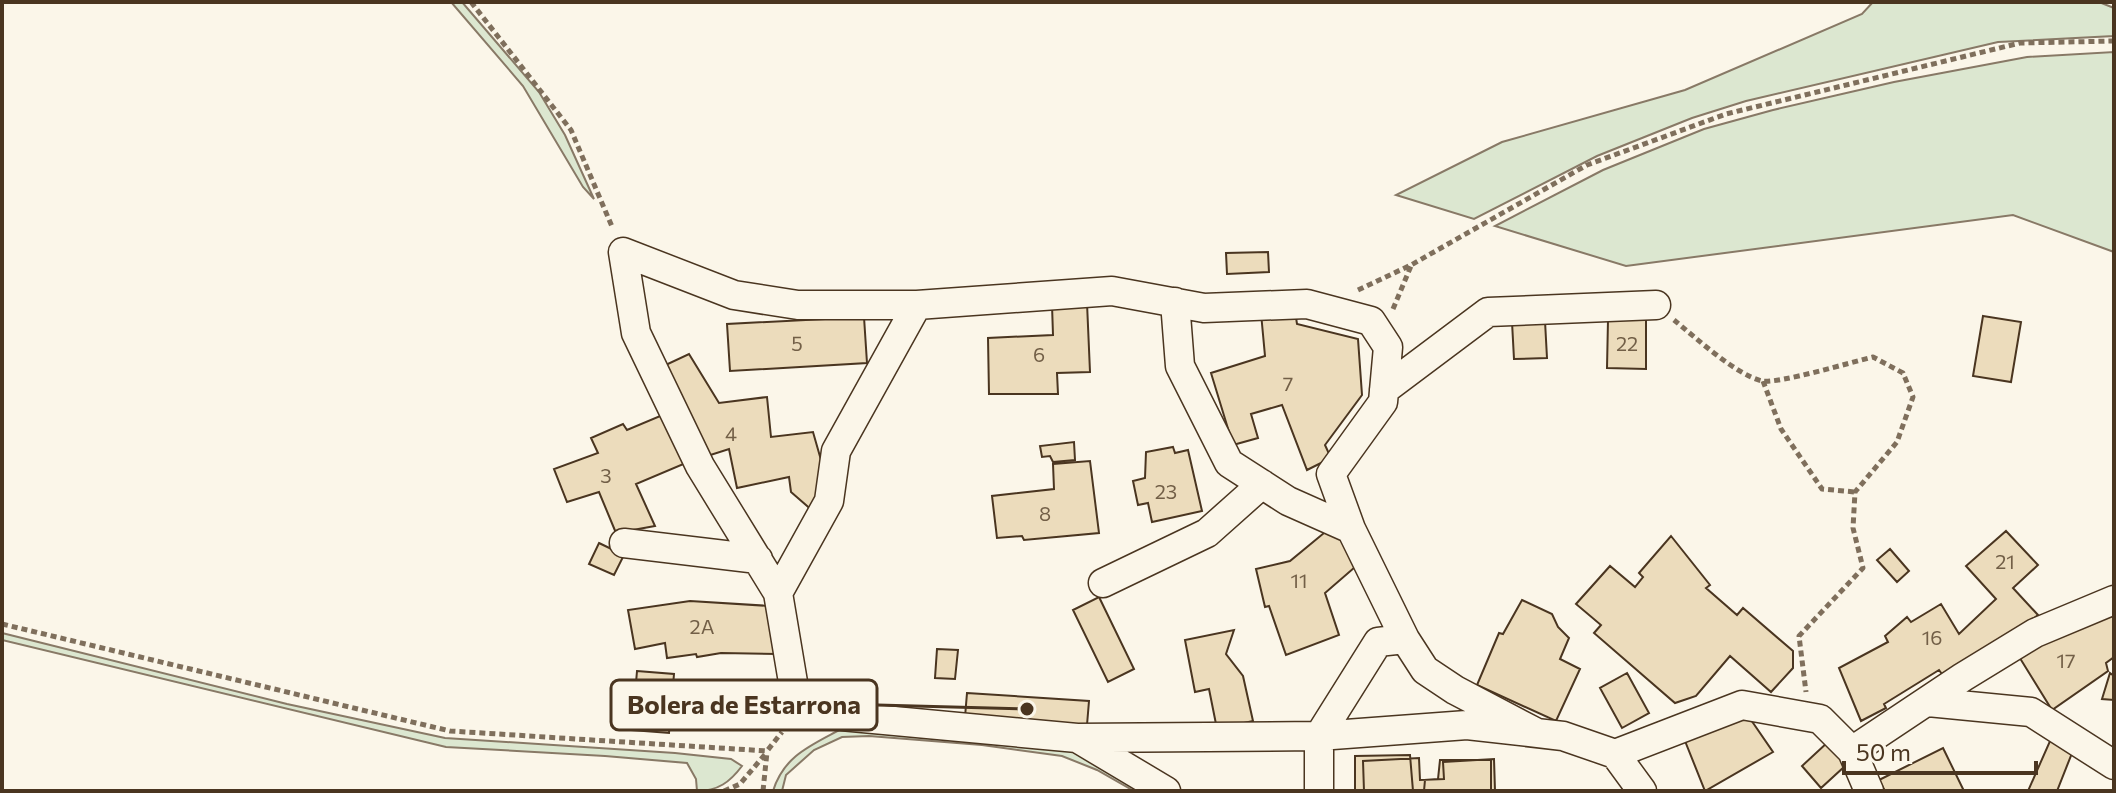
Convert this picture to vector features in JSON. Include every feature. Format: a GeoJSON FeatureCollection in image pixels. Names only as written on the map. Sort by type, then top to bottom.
{"type":"FeatureCollection","features":[{"type":"Feature","properties":{"kind":"street"},"geometry":{"type":"LineString","coordinates":[[623,252],[734,295],[798,305],[917,305],[1112,291],[1204,308],[1307,304],[1371,321],[1388,347],[1383,402],[1331,474],[1288,501]]}},
{"type":"Feature","properties":{"kind":"street"},"geometry":{"type":"LineString","coordinates":[[623,252],[636,333],[700,466],[778,593],[798,712],[1077,738],[1319,736],[1467,725],[1563,736],[1615,754],[1642,791]]}},
{"type":"Feature","properties":{"kind":"street"},"geometry":{"type":"LineString","coordinates":[[1175,302],[1180,366],[1229,463],[1288,501],[1351,529]]}},
{"type":"Feature","properties":{"kind":"street"},"geometry":{"type":"LineString","coordinates":[[778,593],[829,501],[836,451],[917,305]]}},
{"type":"Feature","properties":{"kind":"street"},"geometry":{"type":"LineString","coordinates":[[1384,390],[1488,312],[1656,305]]}},
{"type":"Feature","properties":{"kind":"street"},"geometry":{"type":"LineString","coordinates":[[1331,474],[1351,529],[1405,639],[1425,670],[1455,690],[1535,732]]}},
{"type":"Feature","properties":{"kind":"street"},"geometry":{"type":"LineString","coordinates":[[1103,583],[1207,533],[1262,484]]}},
{"type":"Feature","properties":{"kind":"street"},"geometry":{"type":"LineString","coordinates":[[624,543],[758,559]]}},
{"type":"Feature","properties":{"kind":"street"},"geometry":{"type":"LineString","coordinates":[[1852,751],[2035,633],[2114,600]]}},
{"type":"Feature","properties":{"kind":"street"},"geometry":{"type":"LineString","coordinates":[[1319,791],[1319,736],[1378,642],[1405,639]]}},
{"type":"Feature","properties":{"kind":"street"},"geometry":{"type":"LineString","coordinates":[[1928,702],[2031,712],[2114,765]]}},
{"type":"Feature","properties":{"kind":"street"},"geometry":{"type":"LineString","coordinates":[[1615,754],[1742,705],[1820,719],[1852,751],[1869,791]]}},
{"type":"Feature","properties":{"kind":"street"},"geometry":{"type":"LineString","coordinates":[[1077,738],[1166,791]]}},
{"type":"Feature","properties":{"kind":"path"},"geometry":{"type":"LineString","coordinates":[[471,2],[571,130],[623,252]]}},
{"type":"Feature","properties":{"kind":"path"},"geometry":{"type":"LineString","coordinates":[[1307,304],[1357,290],[1411,265],[1587,165],[1726,114],[2020,43],[2114,41]]}},
{"type":"Feature","properties":{"kind":"path"},"geometry":{"type":"LineString","coordinates":[[1388,347],[1393,309],[1411,265]]}},
{"type":"Feature","properties":{"kind":"path"},"geometry":{"type":"LineString","coordinates":[[1656,305],[1727,362],[1763,381],[1873,357],[1903,373],[1913,397],[1897,442],[1855,492],[1853,528],[1863,568],[1799,636],[1809,717]]}},
{"type":"Feature","properties":{"kind":"path"},"geometry":{"type":"LineString","coordinates":[[1763,381],[1781,429],[1822,489],[1855,492]]}},
{"type":"Feature","properties":{"kind":"path"},"geometry":{"type":"LineString","coordinates":[[2,624],[450,731],[767,751]]}},
{"type":"Feature","properties":{"kind":"path"},"geometry":{"type":"LineString","coordinates":[[724,791],[740,784],[798,712]]}},
{"type":"Feature","properties":{"kind":"path"},"geometry":{"type":"LineString","coordinates":[[763,791],[767,751]]}},
{"type":"Feature","properties":{"kind":"green space"},"geometry":{"type":"Polygon","coordinates":[[[451,2],[462,2],[539,92],[565,135],[594,199],[583,187],[523,86],[451,2]]]}},
{"type":"Feature","properties":{"kind":"green space"},"geometry":{"type":"Polygon","coordinates":[[[1873,2],[2099,2],[2114,8],[2114,36],[1998,42],[1746,101],[1692,118],[1597,156],[1474,219],[1396,195],[1502,142],[1685,90],[1862,14],[1873,2]]]}},
{"type":"Feature","properties":{"kind":"green space"},"geometry":{"type":"Polygon","coordinates":[[[2114,52],[2114,252],[2013,215],[1626,266],[1495,226],[1603,170],[1704,129],[1894,82],[2027,57],[2114,52]]]}},
{"type":"Feature","properties":{"kind":"green space"},"geometry":{"type":"Polygon","coordinates":[[[2,633],[287,704],[445,738],[675,753],[731,759],[742,766],[723,784],[697,791],[696,779],[687,763],[446,747],[2,640],[2,633]]]}},
{"type":"Feature","properties":{"kind":"green space"},"geometry":{"type":"Polygon","coordinates":[[[843,728],[1049,745],[1097,759],[1148,791],[1134,791],[1097,770],[1062,756],[982,745],[869,736],[842,737],[814,750],[786,775],[782,791],[773,791],[784,768],[800,752],[843,728]]]}},
{"type":"Feature","properties":{"kind":"building"},"geometry":{"type":"Polygon","coordinates":[[[1268,252],[1269,272],[1227,274],[1226,253],[1268,252]]]}},
{"type":"Feature","properties":{"kind":"building"},"geometry":{"type":"Polygon","coordinates":[[[1087,303],[1090,372],[1057,373],[1058,394],[989,394],[988,338],[1053,335],[1052,305],[1087,303]]]}},
{"type":"Feature","properties":{"kind":"building"},"geometry":{"type":"Polygon","coordinates":[[[1295,311],[1297,324],[1358,339],[1362,395],[1325,445],[1331,458],[1307,470],[1282,405],[1251,414],[1258,438],[1233,445],[1211,373],[1265,356],[1261,313],[1295,311]]]}},
{"type":"Feature","properties":{"kind":"building"},"geometry":{"type":"Polygon","coordinates":[[[1983,316],[2021,322],[2011,382],[1973,376],[1983,316]]]}},
{"type":"Feature","properties":{"kind":"building"},"geometry":{"type":"Polygon","coordinates":[[[864,317],[867,363],[730,371],[727,324],[864,317]]]}},
{"type":"Feature","properties":{"kind":"building"},"geometry":{"type":"Polygon","coordinates":[[[1608,320],[1646,320],[1646,369],[1607,368],[1608,320]]]}},
{"type":"Feature","properties":{"kind":"building"},"geometry":{"type":"Polygon","coordinates":[[[1545,321],[1547,358],[1514,359],[1512,322],[1545,321]]]}},
{"type":"Feature","properties":{"kind":"building"},"geometry":{"type":"Polygon","coordinates":[[[689,354],[719,403],[767,397],[771,437],[813,432],[825,474],[814,512],[791,492],[789,477],[737,488],[729,449],[701,458],[657,369],[689,354]]]}},
{"type":"Feature","properties":{"kind":"building"},"geometry":{"type":"Polygon","coordinates":[[[672,411],[693,460],[636,484],[655,526],[616,533],[599,492],[567,502],[554,469],[598,453],[591,438],[623,424],[627,430],[672,411]]]}},
{"type":"Feature","properties":{"kind":"building"},"geometry":{"type":"Polygon","coordinates":[[[1074,442],[1075,460],[1053,462],[1050,456],[1042,457],[1040,446],[1074,442]]]}},
{"type":"Feature","properties":{"kind":"building"},"geometry":{"type":"Polygon","coordinates":[[[1173,447],[1175,453],[1188,450],[1202,511],[1152,522],[1148,503],[1138,505],[1133,481],[1145,478],[1146,452],[1173,447]]]}},
{"type":"Feature","properties":{"kind":"building"},"geometry":{"type":"Polygon","coordinates":[[[1090,461],[1099,533],[1024,540],[1022,536],[997,538],[992,496],[1054,489],[1053,464],[1090,461]]]}},
{"type":"Feature","properties":{"kind":"building"},"geometry":{"type":"Polygon","coordinates":[[[1330,528],[1362,561],[1325,593],[1339,635],[1286,655],[1269,606],[1265,607],[1256,569],[1290,561],[1330,528]]]}},
{"type":"Feature","properties":{"kind":"building"},"geometry":{"type":"Polygon","coordinates":[[[2006,531],[2038,565],[2013,588],[2038,615],[1950,685],[1939,670],[1884,704],[1886,708],[1861,721],[1839,668],[1888,642],[1885,636],[1907,617],[1911,622],[1941,604],[1959,634],[1996,599],[1966,566],[2006,531]]]}},
{"type":"Feature","properties":{"kind":"building"},"geometry":{"type":"Polygon","coordinates":[[[1671,536],[1710,585],[1706,588],[1737,615],[1743,608],[1793,651],[1793,668],[1771,692],[1730,656],[1696,696],[1675,703],[1594,633],[1601,625],[1576,604],[1610,566],[1635,587],[1643,577],[1639,573],[1671,536]]]}},
{"type":"Feature","properties":{"kind":"building"},"geometry":{"type":"Polygon","coordinates":[[[599,543],[624,555],[614,575],[589,564],[599,543]]]}},
{"type":"Feature","properties":{"kind":"building"},"geometry":{"type":"Polygon","coordinates":[[[1890,549],[1909,571],[1897,582],[1877,560],[1890,549]]]}},
{"type":"Feature","properties":{"kind":"building"},"geometry":{"type":"Polygon","coordinates":[[[1099,597],[1134,669],[1108,682],[1073,610],[1099,597]]]}},
{"type":"Feature","properties":{"kind":"building"},"geometry":{"type":"Polygon","coordinates":[[[1522,600],[1552,614],[1558,627],[1569,638],[1560,659],[1580,669],[1556,721],[1477,685],[1499,633],[1503,634],[1522,600]]]}},
{"type":"Feature","properties":{"kind":"building"},"geometry":{"type":"Polygon","coordinates":[[[690,601],[770,606],[777,654],[721,653],[667,658],[665,643],[635,649],[628,610],[690,601]]]}},
{"type":"Feature","properties":{"kind":"building"},"geometry":{"type":"Polygon","coordinates":[[[2114,612],[2114,657],[2106,663],[2108,671],[2052,710],[2018,655],[2114,612]]]}},
{"type":"Feature","properties":{"kind":"building"},"geometry":{"type":"Polygon","coordinates":[[[1234,630],[1226,654],[1243,676],[1253,721],[1217,729],[1209,689],[1195,692],[1185,640],[1234,630]]]}},
{"type":"Feature","properties":{"kind":"building"},"geometry":{"type":"Polygon","coordinates":[[[937,649],[958,650],[955,679],[935,678],[937,649]]]}},
{"type":"Feature","properties":{"kind":"building"},"geometry":{"type":"Polygon","coordinates":[[[637,671],[674,674],[669,733],[632,730],[637,671]]]}},
{"type":"Feature","properties":{"kind":"building"},"geometry":{"type":"Polygon","coordinates":[[[1627,673],[1649,713],[1622,728],[1600,688],[1627,673]]]}},
{"type":"Feature","properties":{"kind":"building"},"geometry":{"type":"Polygon","coordinates":[[[2110,673],[2114,676],[2114,700],[2102,699],[2110,673]]]}},
{"type":"Feature","properties":{"kind":"building"},"geometry":{"type":"Polygon","coordinates":[[[967,693],[1089,701],[1087,725],[965,717],[967,693]]]}},
{"type":"Feature","properties":{"kind":"building"},"geometry":{"type":"Polygon","coordinates":[[[1749,717],[1773,752],[1705,791],[1683,736],[1749,717]]]}},
{"type":"Feature","properties":{"kind":"building"},"geometry":{"type":"Polygon","coordinates":[[[2054,732],[2074,748],[2057,791],[2028,791],[2054,732]]]}},
{"type":"Feature","properties":{"kind":"building"},"geometry":{"type":"Polygon","coordinates":[[[1829,741],[1845,766],[1821,788],[1802,766],[1829,741]]]}},
{"type":"Feature","properties":{"kind":"building"},"geometry":{"type":"Polygon","coordinates":[[[1943,748],[1964,791],[1885,791],[1879,780],[1943,748]]]}},
{"type":"Feature","properties":{"kind":"building"},"geometry":{"type":"Polygon","coordinates":[[[1410,755],[1413,791],[1355,791],[1355,756],[1410,755]]]}},
{"type":"Feature","properties":{"kind":"building"},"geometry":{"type":"Polygon","coordinates":[[[1419,758],[1420,780],[1444,779],[1443,762],[1494,759],[1495,791],[1364,791],[1363,761],[1419,758]]]}},
{"type":"Feature","properties":{"kind":"building"},"geometry":{"type":"Polygon","coordinates":[[[1440,760],[1491,760],[1491,791],[1424,791],[1425,780],[1438,779],[1440,760]]]}},
{"type":"Feature","properties":{"kind":"place","name":"Bolera de Estarrona"},"geometry":{"type":"Point","coordinates":[1027,709]}}]}
